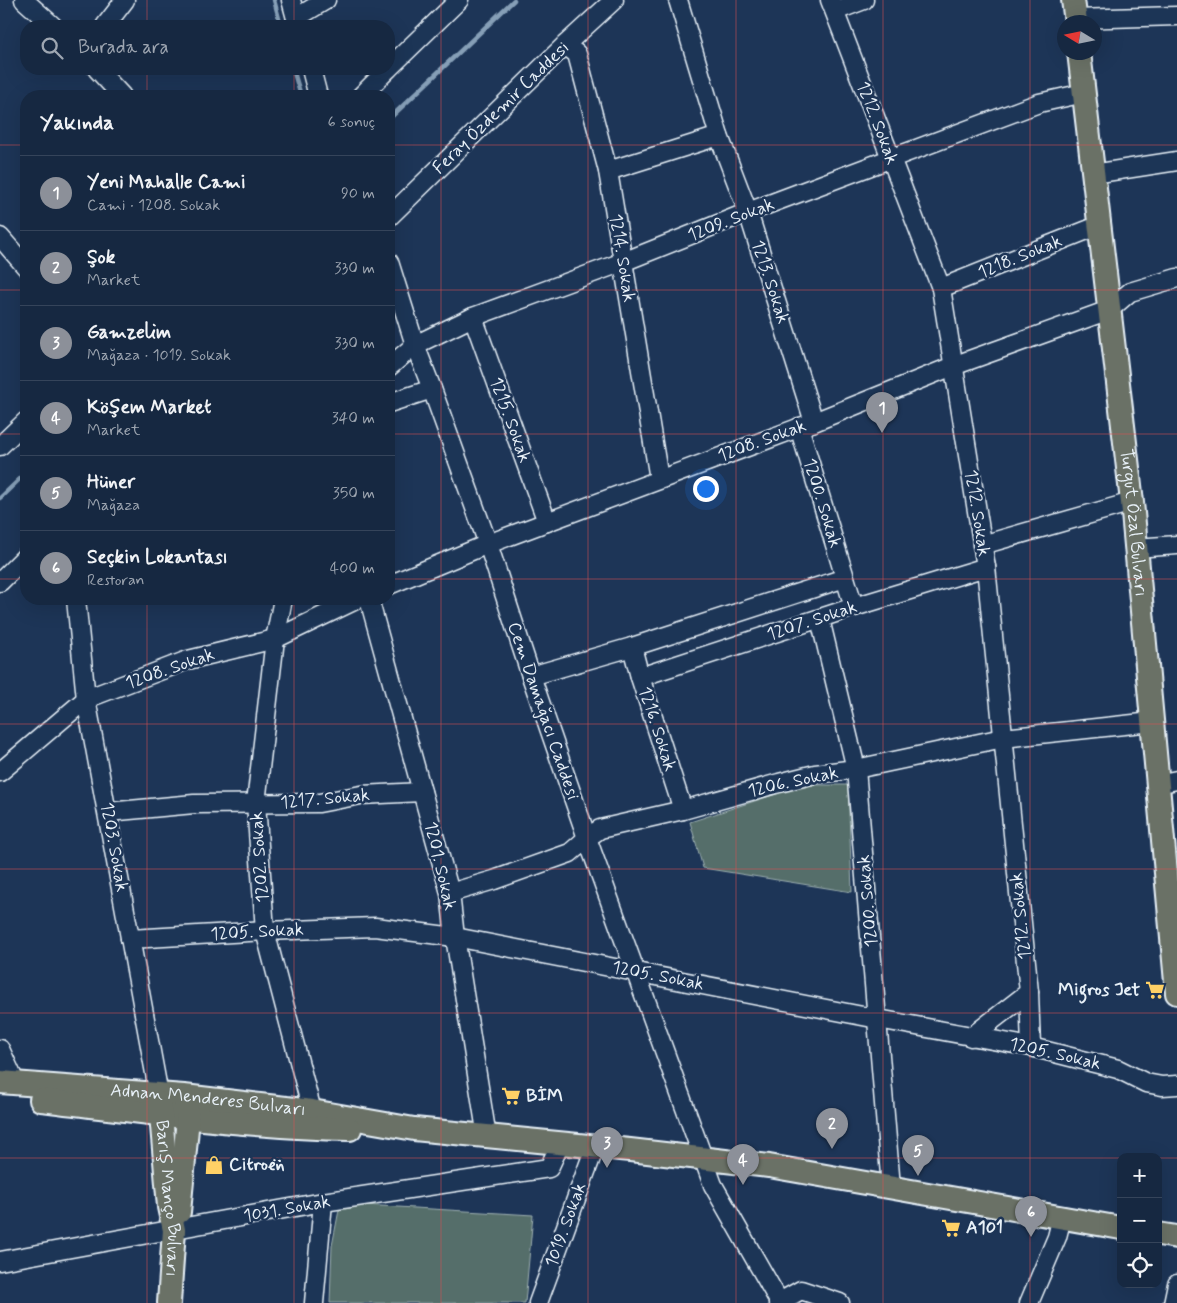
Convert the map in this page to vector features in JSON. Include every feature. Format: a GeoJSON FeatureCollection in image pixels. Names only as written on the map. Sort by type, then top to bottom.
{"type":"FeatureCollection","features":[{"type":"Feature","properties":{"kind":"main road","name":"Turgut Özal Bulvarı"},"geometry":{"type":"LineString","coordinates":[[1081,60],[1132,502],[1152,722],[1167,782],[1177,993]]}},
{"type":"Feature","properties":{"kind":"main road","name":"Adnan Menderes Bulvarı"},"geometry":{"type":"LineString","coordinates":[[5,1087],[186,1107],[312,1111],[414,1129],[487,1138],[595,1147],[769,1166],[1117,1227]]}},
{"type":"Feature","properties":{"kind":"main road","name":"Barış Manço Bulvarı"},"geometry":{"type":"LineString","coordinates":[[161,1105],[169,1208],[174,1230],[168,1303]]}},
{"type":"Feature","properties":{"kind":"main road","name":"Adnan Menderes Bulvarı"},"geometry":{"type":"LineString","coordinates":[[186,1107],[313,1128],[414,1129]]}},
{"type":"Feature","properties":{"kind":"main road"},"geometry":{"type":"LineString","coordinates":[[174,1230],[181,1206],[186,1107]]}},
{"type":"Feature","properties":{"kind":"main road"},"geometry":{"type":"LineString","coordinates":[[1162,1235],[1177,1237]]}},
{"type":"Feature","properties":{"kind":"street"},"geometry":{"type":"LineString","coordinates":[[24,0],[46,20]]}},
{"type":"Feature","properties":{"kind":"street"},"geometry":{"type":"LineString","coordinates":[[110,20],[125,0]]}},
{"type":"Feature","properties":{"kind":"street"},"geometry":{"type":"LineString","coordinates":[[291,0],[296,20]]}},
{"type":"Feature","properties":{"kind":"street"},"geometry":{"type":"LineString","coordinates":[[300,20],[326,0]]}},
{"type":"Feature","properties":{"kind":"street"},"geometry":{"type":"LineString","coordinates":[[395,61],[459,0]]}},
{"type":"Feature","properties":{"kind":"street","name":"Feray Özdemir Caddesi"},"geometry":{"type":"LineString","coordinates":[[395,211],[565,45],[614,0]]}},
{"type":"Feature","properties":{"kind":"street"},"geometry":{"type":"LineString","coordinates":[[833,5],[864,0]]}},
{"type":"Feature","properties":{"kind":"street","name":"1213. Sokak"},"geometry":{"type":"LineString","coordinates":[[684,3],[719,136],[748,212],[807,425]]}},
{"type":"Feature","properties":{"kind":"street","name":"1212. Sokak"},"geometry":{"type":"LineString","coordinates":[[833,5],[941,288],[986,567],[1029,992],[1031,1046]]}},
{"type":"Feature","properties":{"kind":"street"},"geometry":{"type":"LineString","coordinates":[[1075,14],[1177,16]]}},
{"type":"Feature","properties":{"kind":"street","name":"1214. Sokak"},"geometry":{"type":"LineString","coordinates":[[565,45],[577,54],[608,171],[660,479]]}},
{"type":"Feature","properties":{"kind":"street"},"geometry":{"type":"LineString","coordinates":[[103,75],[116,90]]}},
{"type":"Feature","properties":{"kind":"street"},"geometry":{"type":"LineString","coordinates":[[312,75],[316,90]]}},
{"type":"Feature","properties":{"kind":"street"},"geometry":{"type":"LineString","coordinates":[[367,90],[381,75]]}},
{"type":"Feature","properties":{"kind":"street","name":"1209. Sokak"},"geometry":{"type":"LineString","coordinates":[[395,363],[415,345],[473,318],[623,262],[748,212],[1040,103],[1084,93]]}},
{"type":"Feature","properties":{"kind":"street"},"geometry":{"type":"LineString","coordinates":[[608,171],[719,136]]}},
{"type":"Feature","properties":{"kind":"street"},"geometry":{"type":"LineString","coordinates":[[1094,174],[1177,161]]}},
{"type":"Feature","properties":{"kind":"street","name":"1218. Sokak"},"geometry":{"type":"LineString","coordinates":[[941,288],[1100,225]]}},
{"type":"Feature","properties":{"kind":"street"},"geometry":{"type":"LineString","coordinates":[[0,238],[20,260]]}},
{"type":"Feature","properties":{"kind":"street"},"geometry":{"type":"LineString","coordinates":[[1109,310],[1130,292],[1177,278]]}},
{"type":"Feature","properties":{"kind":"street","name":"Cem Damağacı Caddesi"},"geometry":{"type":"LineString","coordinates":[[395,281],[415,345],[488,544],[587,838],[713,1185],[779,1303]]}},
{"type":"Feature","properties":{"kind":"street","name":"1208. Sokak"},"geometry":{"type":"LineString","coordinates":[[395,583],[488,544],[807,425],[953,366],[1109,310]]}},
{"type":"Feature","properties":{"kind":"street","name":"1215. Sokak"},"geometry":{"type":"LineString","coordinates":[[473,318],[547,522]]}},
{"type":"Feature","properties":{"kind":"street"},"geometry":{"type":"LineString","coordinates":[[395,401],[432,388]]}},
{"type":"Feature","properties":{"kind":"street","name":"1200. Sokak"},"geometry":{"type":"LineString","coordinates":[[807,425],[845,578],[854,606]]}},
{"type":"Feature","properties":{"kind":"street"},"geometry":{"type":"LineString","coordinates":[[0,446],[20,427]]}},
{"type":"Feature","properties":{"kind":"street"},"geometry":{"type":"LineString","coordinates":[[982,545],[1132,502]]}},
{"type":"Feature","properties":{"kind":"street"},"geometry":{"type":"LineString","coordinates":[[1135,548],[1177,545]]}},
{"type":"Feature","properties":{"kind":"street"},"geometry":{"type":"LineString","coordinates":[[0,582],[20,562]]}},
{"type":"Feature","properties":{"kind":"street","name":"1207. Sokak"},"geometry":{"type":"LineString","coordinates":[[640,677],[854,606],[986,567]]}},
{"type":"Feature","properties":{"kind":"street","name":"1207. Sokak"},"geometry":{"type":"LineString","coordinates":[[531,676],[632,647],[845,578]]}},
{"type":"Feature","properties":{"kind":"street","name":"1203. Sokak"},"geometry":{"type":"LineString","coordinates":[[77,605],[86,699],[161,1105]]}},
{"type":"Feature","properties":{"kind":"street","name":"1202. Sokak"},"geometry":{"type":"LineString","coordinates":[[282,605],[256,803],[265,931],[312,1111]]}},
{"type":"Feature","properties":{"kind":"street","name":"1208. Sokak"},"geometry":{"type":"LineString","coordinates":[[0,772],[86,699],[188,660],[276,639],[346,605]]}},
{"type":"Feature","properties":{"kind":"street","name":"1201. Sokak"},"geometry":{"type":"LineString","coordinates":[[371,605],[450,893],[455,938],[487,1138]]}},
{"type":"Feature","properties":{"kind":"street","name":"1200. Sokak"},"geometry":{"type":"LineString","coordinates":[[820,618],[856,769],[891,1187]]}},
{"type":"Feature","properties":{"kind":"street","name":"1216. Sokak"},"geometry":{"type":"LineString","coordinates":[[632,647],[683,810]]}},
{"type":"Feature","properties":{"kind":"street","name":"1206. Sokak"},"geometry":{"type":"LineString","coordinates":[[450,893],[494,880],[570,853],[600,829],[683,810],[815,774],[856,769],[1002,738],[1152,722]]}},
{"type":"Feature","properties":{"kind":"street","name":"1217. Sokak"},"geometry":{"type":"LineString","coordinates":[[108,812],[194,804],[319,803],[361,795],[422,792]]}},
{"type":"Feature","properties":{"kind":"street","name":"1205. Sokak"},"geometry":{"type":"LineString","coordinates":[[130,939],[265,931],[375,928],[455,938],[971,1037],[1031,1046],[1118,1069],[1146,1083],[1162,1086],[1177,1085]]}},
{"type":"Feature","properties":{"kind":"street"},"geometry":{"type":"LineString","coordinates":[[971,1037],[1029,992]]}},
{"type":"Feature","properties":{"kind":"street"},"geometry":{"type":"LineString","coordinates":[[0,1049],[5,1087]]}},
{"type":"Feature","properties":{"kind":"street","name":"1031. Sokak"},"geometry":{"type":"LineString","coordinates":[[0,1261],[323,1202],[550,1168],[560,1144]]}},
{"type":"Feature","properties":{"kind":"street","name":"1019. Sokak"},"geometry":{"type":"LineString","coordinates":[[538,1303],[595,1147]]}},
{"type":"Feature","properties":{"kind":"street"},"geometry":{"type":"LineString","coordinates":[[314,1303],[323,1202]]}},
{"type":"Feature","properties":{"kind":"street"},"geometry":{"type":"LineString","coordinates":[[1029,1303],[1057,1237],[1062,1217]]}},
{"type":"Feature","properties":{"kind":"street"},"geometry":{"type":"LineString","coordinates":[[1173,1303],[1177,1284]]}},
{"type":"Feature","properties":{"kind":"street"},"geometry":{"type":"LineString","coordinates":[[779,1303],[801,1290],[840,1303]]}},
{"type":"Feature","properties":{"kind":"green space"},"geometry":{"type":"Polygon","coordinates":[[[804,785],[848,785],[852,892],[703,868],[690,822],[804,785]]]}},
{"type":"Feature","properties":{"kind":"green space"},"geometry":{"type":"Polygon","coordinates":[[[364,1205],[533,1215],[525,1303],[330,1303],[332,1246],[339,1210],[364,1205]]]}},
{"type":"Feature","properties":{"kind":"waterway"},"geometry":{"type":"LineString","coordinates":[[274,0],[279,20]]}},
{"type":"Feature","properties":{"kind":"waterway"},"geometry":{"type":"LineString","coordinates":[[395,113],[514,0]]}},
{"type":"Feature","properties":{"kind":"waterway"},"geometry":{"type":"LineString","coordinates":[[295,75],[299,90]]}},
{"type":"Feature","properties":{"kind":"waterway"},"geometry":{"type":"LineString","coordinates":[[0,498],[20,479]]}},
{"type":"Feature","properties":{"kind":"place","name":"Yeni Mahalle Cami"},"geometry":{"type":"Point","coordinates":[882,433]}},
{"type":"Feature","properties":{"kind":"place","name":"Migros Jet"},"geometry":{"type":"Point","coordinates":[1155,990]}},
{"type":"Feature","properties":{"kind":"place","name":"BİM"},"geometry":{"type":"Point","coordinates":[511,1096]}},
{"type":"Feature","properties":{"kind":"place","name":"Şok"},"geometry":{"type":"Point","coordinates":[832,1149]}},
{"type":"Feature","properties":{"kind":"place","name":"Citroën"},"geometry":{"type":"Point","coordinates":[214,1165]}},
{"type":"Feature","properties":{"kind":"place","name":"Gamzelim"},"geometry":{"type":"Point","coordinates":[607,1168]}},
{"type":"Feature","properties":{"kind":"place","name":"Hüner"},"geometry":{"type":"Point","coordinates":[918,1176]}},
{"type":"Feature","properties":{"kind":"place","name":"Köşem Market"},"geometry":{"type":"Point","coordinates":[743,1185]}},
{"type":"Feature","properties":{"kind":"place","name":"A101"},"geometry":{"type":"Point","coordinates":[951,1228]}},
{"type":"Feature","properties":{"kind":"place","name":"Seçkin Lokantası"},"geometry":{"type":"Point","coordinates":[1031,1237]}}]}
